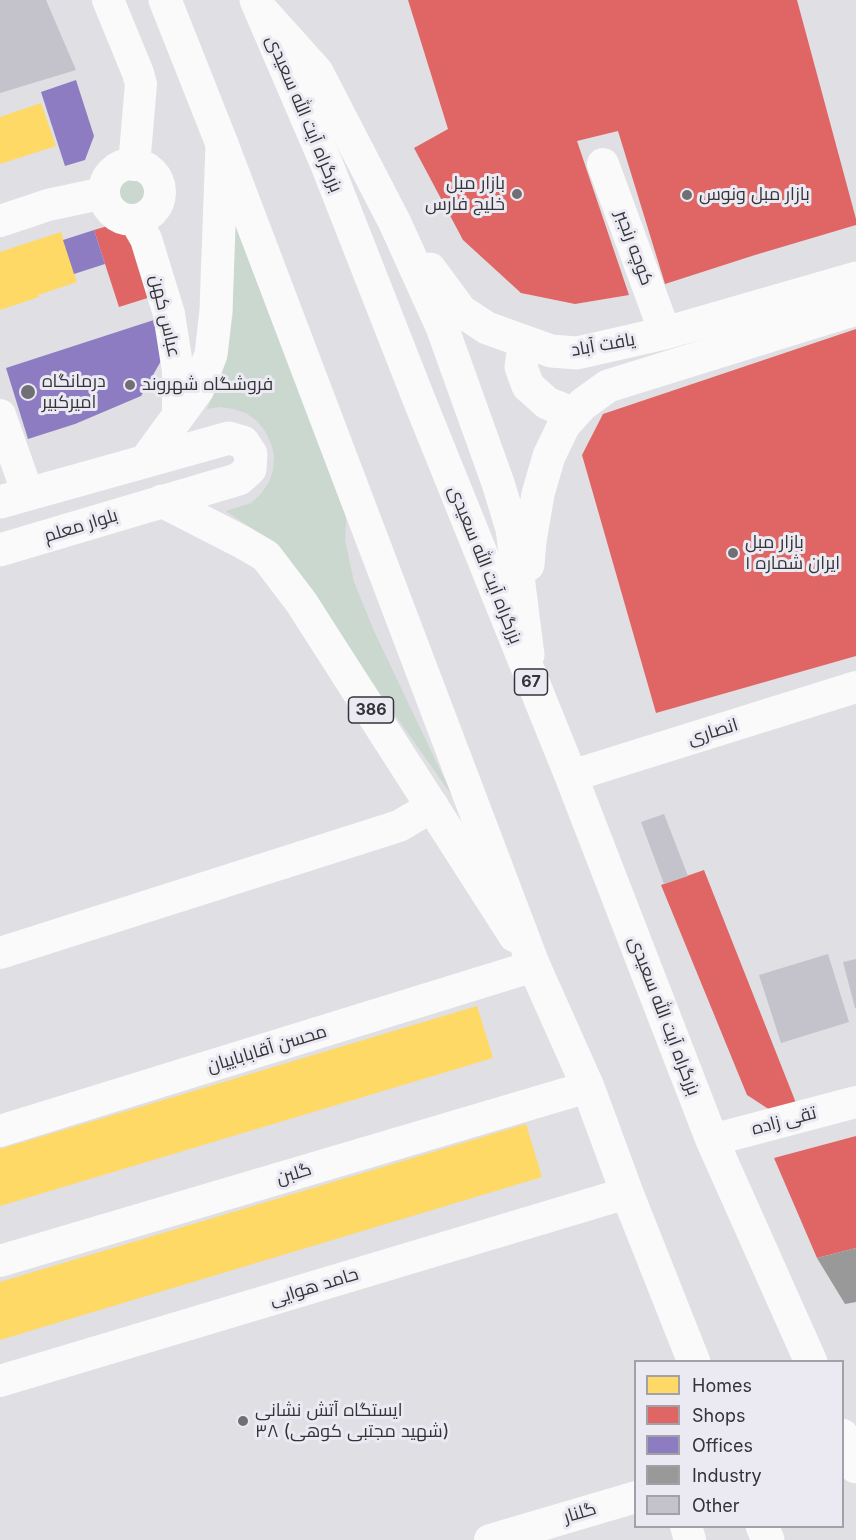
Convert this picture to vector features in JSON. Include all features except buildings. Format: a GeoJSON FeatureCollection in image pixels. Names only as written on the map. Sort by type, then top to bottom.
{"type":"FeatureCollection","features":[{"type":"Feature","properties":{"kind":"main road"},"geometry":{"type":"LineString","coordinates":[[165,0],[222,144],[534,966],[588,1087],[627,1193],[694,1359]]}},
{"type":"Feature","properties":{"kind":"main road"},"geometry":{"type":"LineString","coordinates":[[258,4],[316,72],[395,223],[442,327],[512,529],[531,681]]}},
{"type":"Feature","properties":{"kind":"main road","name":"بزرگراه آیت الله سعیدی"},"geometry":{"type":"LineString","coordinates":[[258,4],[327,165],[531,681],[571,776],[712,1140],[811,1360]]}},
{"type":"Feature","properties":{"kind":"main road"},"geometry":{"type":"LineString","coordinates":[[14,498],[146,460],[198,389],[212,354],[216,310],[222,144]]}},
{"type":"Feature","properties":{"kind":"main road","name":"یافت آباد"},"geometry":{"type":"LineString","coordinates":[[395,223],[461,311],[487,328],[551,351],[577,353],[665,333],[856,278]]}},
{"type":"Feature","properties":{"kind":"main road"},"geometry":{"type":"LineString","coordinates":[[531,681],[527,586],[530,541],[538,494],[549,456],[564,426],[574,414],[583,404],[608,386],[856,309]]}},
{"type":"Feature","properties":{"kind":"main road"},"geometry":{"type":"LineString","coordinates":[[529,345],[523,353],[521,367],[528,386],[548,403],[574,414]]}},
{"type":"Feature","properties":{"kind":"main road","name":"بلوار معلم"},"geometry":{"type":"LineString","coordinates":[[0,550],[239,478],[250,469],[251,454],[243,442],[229,438],[146,460]]}},
{"type":"Feature","properties":{"kind":"main road","name":"386"},"geometry":{"type":"LineString","coordinates":[[162,501],[266,556],[301,602],[534,966]]}},
{"type":"Feature","properties":{"kind":"main road"},"geometry":{"type":"LineString","coordinates":[[797,1328],[802,1360]]}},
{"type":"Feature","properties":{"kind":"main road"},"geometry":{"type":"LineString","coordinates":[[844,1437],[856,1467]]}},
{"type":"Feature","properties":{"kind":"street"},"geometry":{"type":"LineString","coordinates":[[108,0],[141,84],[134,165]]}},
{"type":"Feature","properties":{"kind":"street","name":"کوچه رنجبر"},"geometry":{"type":"LineString","coordinates":[[603,164],[665,333]]}},
{"type":"Feature","properties":{"kind":"street"},"geometry":{"type":"LineString","coordinates":[[125,165],[134,165],[144,167],[156,179],[159,197],[151,212],[135,220],[117,216],[110,210],[105,202],[104,193],[105,184],[117,169],[125,165]]}},
{"type":"Feature","properties":{"kind":"street"},"geometry":{"type":"LineString","coordinates":[[0,221],[48,205],[104,193]]}},
{"type":"Feature","properties":{"kind":"street","name":"عباس کهن"},"geometry":{"type":"LineString","coordinates":[[135,220],[146,239],[169,314],[177,371],[178,415]]}},
{"type":"Feature","properties":{"kind":"street"},"geometry":{"type":"LineString","coordinates":[[0,415],[14,498]]}},
{"type":"Feature","properties":{"kind":"street","name":"انصاری"},"geometry":{"type":"LineString","coordinates":[[571,776],[856,687]]}},
{"type":"Feature","properties":{"kind":"street"},"geometry":{"type":"LineString","coordinates":[[0,953],[399,826],[433,806]]}},
{"type":"Feature","properties":{"kind":"street","name":"محسن آقاباباییان"},"geometry":{"type":"LineString","coordinates":[[0,1131],[534,966]]}},
{"type":"Feature","properties":{"kind":"street","name":"گلبن"},"geometry":{"type":"LineString","coordinates":[[0,1261],[588,1087]]}},
{"type":"Feature","properties":{"kind":"street","name":"تقی زاده"},"geometry":{"type":"LineString","coordinates":[[712,1140],[856,1102]]}},
{"type":"Feature","properties":{"kind":"street","name":"حامد هوایی"},"geometry":{"type":"LineString","coordinates":[[0,1381],[627,1193]]}},
{"type":"Feature","properties":{"kind":"street","name":"گلنار"},"geometry":{"type":"LineString","coordinates":[[493,1540],[634,1498]]}},
{"type":"Feature","properties":{"kind":"shaded area"},"geometry":{"type":"Polygon","coordinates":[[[132,177],[142,182],[147,192],[142,202],[132,207],[122,202],[117,192],[122,182],[132,177]]]}},
{"type":"Feature","properties":{"kind":"shaded area"},"geometry":{"type":"Polygon","coordinates":[[[234,220],[347,507],[345,540],[354,582],[374,631],[453,797],[352,654],[261,535],[226,511],[251,503],[261,494],[269,482],[274,456],[265,431],[246,413],[220,407],[207,409],[227,359],[233,313],[230,223],[234,220]]]}},
{"type":"Feature","properties":{"kind":"place","name":"بازار مبل خلیج فارس"},"geometry":{"type":"Point","coordinates":[517,194]}},
{"type":"Feature","properties":{"kind":"place","name":"بازار مبل ونوس"},"geometry":{"type":"Point","coordinates":[687,195]}},
{"type":"Feature","properties":{"kind":"place","name":"فروشگاه شهروند"},"geometry":{"type":"Point","coordinates":[130,385]}},
{"type":"Feature","properties":{"kind":"place","name":"درمانگاه امیرکبیر"},"geometry":{"type":"Point","coordinates":[28,392]}},
{"type":"Feature","properties":{"kind":"place","name":"بازار مبل ایران شماره ۱"},"geometry":{"type":"Point","coordinates":[733,553]}},
{"type":"Feature","properties":{"kind":"place","name":"ایستگاه آتش نشانی ۳۸ (شهید مجتبی کوهی)"},"geometry":{"type":"Point","coordinates":[243,1421]}}]}
